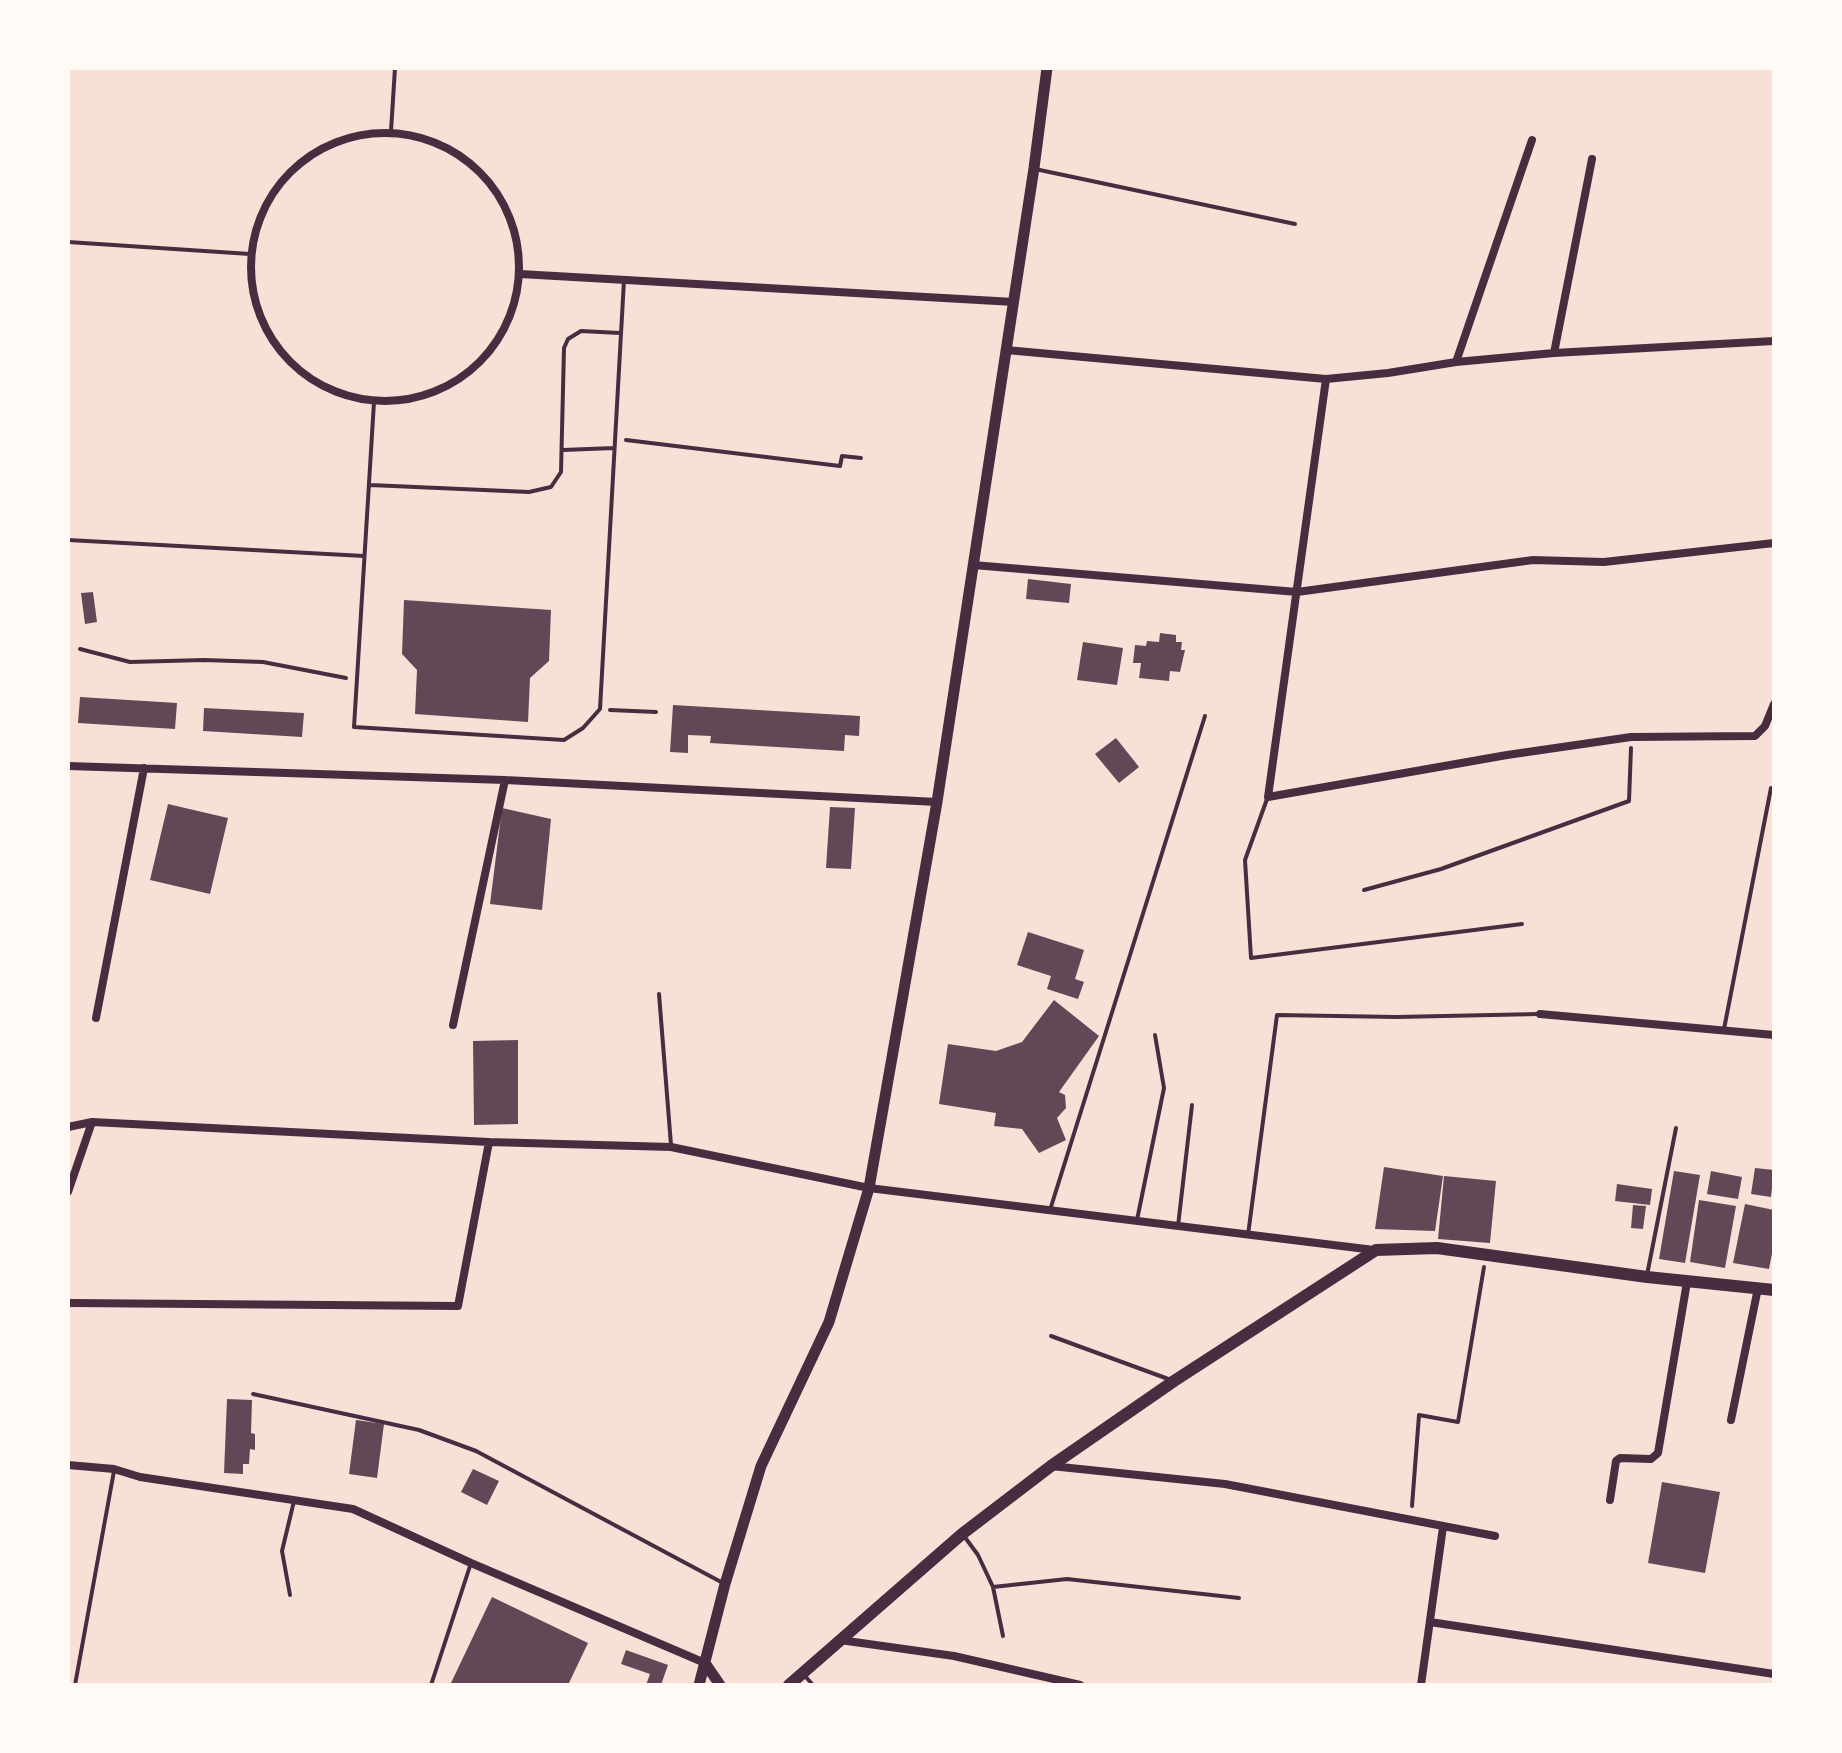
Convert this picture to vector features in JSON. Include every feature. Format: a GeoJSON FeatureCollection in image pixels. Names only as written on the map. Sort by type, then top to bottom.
{"type":"FeatureCollection","features":[{"type":"Feature","properties":{"kind":"main road"},"geometry":{"type":"LineString","coordinates":[[789,1685],[962,1534],[1051,1466],[1174,1381],[1376,1250],[1437,1248],[1687,1282],[1774,1290]]}},
{"type":"Feature","properties":{"kind":"street"},"geometry":{"type":"LineString","coordinates":[[699,1685],[725,1584],[761,1466],[829,1322],[869,1188],[937,802],[1047,68]]}},
{"type":"Feature","properties":{"kind":"street"},"geometry":{"type":"LineString","coordinates":[[391,131],[433,140],[470,161],[489,182],[498,193],[516,231],[520,274],[511,316],[489,353],[456,382],[417,398],[374,402],[332,392],[296,369],[268,336],[252,297],[250,254],[261,214],[282,179],[313,152],[350,136],[391,131]]}},
{"type":"Feature","properties":{"kind":"street"},"geometry":{"type":"LineString","coordinates":[[1456,362],[1532,140]]}},
{"type":"Feature","properties":{"kind":"street"},"geometry":{"type":"LineString","coordinates":[[1554,353],[1592,159]]}},
{"type":"Feature","properties":{"kind":"street"},"geometry":{"type":"LineString","coordinates":[[520,274],[1014,302]]}},
{"type":"Feature","properties":{"kind":"street"},"geometry":{"type":"LineString","coordinates":[[1006,350],[1326,379],[1554,353],[1774,341]]}},
{"type":"Feature","properties":{"kind":"street"},"geometry":{"type":"LineString","coordinates":[[1326,379],[1268,797],[1507,755],[1631,737],[1755,736],[1765,726],[1774,704]]}},
{"type":"Feature","properties":{"kind":"street"},"geometry":{"type":"LineString","coordinates":[[973,565],[1297,592],[1533,560],[1604,562],[1774,543]]}},
{"type":"Feature","properties":{"kind":"street"},"geometry":{"type":"LineString","coordinates":[[68,766],[505,780],[937,802]]}},
{"type":"Feature","properties":{"kind":"street"},"geometry":{"type":"LineString","coordinates":[[96,1018],[144,768]]}},
{"type":"Feature","properties":{"kind":"street"},"geometry":{"type":"LineString","coordinates":[[453,1025],[505,780]]}},
{"type":"Feature","properties":{"kind":"street"},"geometry":{"type":"LineString","coordinates":[[1540,1014],[1774,1035]]}},
{"type":"Feature","properties":{"kind":"street"},"geometry":{"type":"LineString","coordinates":[[68,1127],[92,1122],[489,1142],[671,1147],[869,1188],[1376,1250]]}},
{"type":"Feature","properties":{"kind":"street"},"geometry":{"type":"LineString","coordinates":[[68,1192],[92,1122]]}},
{"type":"Feature","properties":{"kind":"street"},"geometry":{"type":"LineString","coordinates":[[68,1303],[458,1306],[489,1142]]}},
{"type":"Feature","properties":{"kind":"street"},"geometry":{"type":"LineString","coordinates":[[1610,1500],[1616,1461],[1620,1458],[1651,1459],[1658,1453],[1687,1282]]}},
{"type":"Feature","properties":{"kind":"street"},"geometry":{"type":"LineString","coordinates":[[1731,1420],[1758,1288]]}},
{"type":"Feature","properties":{"kind":"street"},"geometry":{"type":"LineString","coordinates":[[68,1465],[114,1469],[140,1477],[353,1509],[705,1663],[720,1685]]}},
{"type":"Feature","properties":{"kind":"street"},"geometry":{"type":"LineString","coordinates":[[1051,1466],[1225,1484],[1495,1536]]}},
{"type":"Feature","properties":{"kind":"street"},"geometry":{"type":"LineString","coordinates":[[1421,1685],[1443,1527]]}},
{"type":"Feature","properties":{"kind":"street"},"geometry":{"type":"LineString","coordinates":[[1430,1622],[1774,1674]]}},
{"type":"Feature","properties":{"kind":"street"},"geometry":{"type":"LineString","coordinates":[[840,1640],[954,1656],[1080,1685]]}},
{"type":"Feature","properties":{"kind":"lane"},"geometry":{"type":"LineString","coordinates":[[391,131],[395,68]]}},
{"type":"Feature","properties":{"kind":"lane"},"geometry":{"type":"LineString","coordinates":[[1034,168],[1295,224]]}},
{"type":"Feature","properties":{"kind":"lane"},"geometry":{"type":"LineString","coordinates":[[68,242],[250,254]]}},
{"type":"Feature","properties":{"kind":"lane"},"geometry":{"type":"LineString","coordinates":[[374,402],[354,727],[564,740],[583,728],[600,709],[624,280]]}},
{"type":"Feature","properties":{"kind":"lane"},"geometry":{"type":"LineString","coordinates":[[368,485],[540,491],[551,487],[561,472],[564,348],[568,339],[581,331],[620,333]]}},
{"type":"Feature","properties":{"kind":"lane"},"geometry":{"type":"LineString","coordinates":[[563,450],[614,448]]}},
{"type":"Feature","properties":{"kind":"lane"},"geometry":{"type":"LineString","coordinates":[[68,540],[364,556]]}},
{"type":"Feature","properties":{"kind":"lane"},"geometry":{"type":"LineString","coordinates":[[1050,1212],[1205,716]]}},
{"type":"Feature","properties":{"kind":"lane"},"geometry":{"type":"LineString","coordinates":[[1724,1032],[1771,788]]}},
{"type":"Feature","properties":{"kind":"lane"},"geometry":{"type":"LineString","coordinates":[[1268,797],[1245,860],[1251,958],[1522,924]]}},
{"type":"Feature","properties":{"kind":"lane"},"geometry":{"type":"LineString","coordinates":[[659,994],[671,1147]]}},
{"type":"Feature","properties":{"kind":"lane"},"geometry":{"type":"LineString","coordinates":[[1248,1235],[1277,1015],[1396,1017],[1540,1014]]}},
{"type":"Feature","properties":{"kind":"lane"},"geometry":{"type":"LineString","coordinates":[[1136,1222],[1164,1088],[1155,1035]]}},
{"type":"Feature","properties":{"kind":"lane"},"geometry":{"type":"LineString","coordinates":[[1178,1227],[1192,1105]]}},
{"type":"Feature","properties":{"kind":"lane"},"geometry":{"type":"LineString","coordinates":[[1647,1277],[1676,1128]]}},
{"type":"Feature","properties":{"kind":"lane"},"geometry":{"type":"LineString","coordinates":[[1051,1336],[1174,1381]]}},
{"type":"Feature","properties":{"kind":"lane"},"geometry":{"type":"LineString","coordinates":[[253,1394],[419,1430],[476,1451],[725,1584]]}},
{"type":"Feature","properties":{"kind":"lane"},"geometry":{"type":"LineString","coordinates":[[75,1685],[114,1469]]}},
{"type":"Feature","properties":{"kind":"lane"},"geometry":{"type":"LineString","coordinates":[[290,1595],[282,1551],[294,1501]]}},
{"type":"Feature","properties":{"kind":"lane"},"geometry":{"type":"LineString","coordinates":[[962,1534],[978,1555],[993,1587],[1003,1636]]}},
{"type":"Feature","properties":{"kind":"lane"},"geometry":{"type":"LineString","coordinates":[[431,1685],[471,1563]]}},
{"type":"Feature","properties":{"kind":"lane"},"geometry":{"type":"LineString","coordinates":[[993,1587],[1067,1579],[1239,1598]]}},
{"type":"Feature","properties":{"kind":"lane"},"geometry":{"type":"LineString","coordinates":[[802,1673],[813,1685]]}},
{"type":"Feature","properties":{"kind":"path"},"geometry":{"type":"LineString","coordinates":[[615,439],[840,466],[842,456],[861,458]]}},
{"type":"Feature","properties":{"kind":"path"},"geometry":{"type":"LineString","coordinates":[[80,649],[130,662],[263,662],[357,680]]}},
{"type":"Feature","properties":{"kind":"path"},"geometry":{"type":"LineString","coordinates":[[600,709],[656,712]]}},
{"type":"Feature","properties":{"kind":"path"},"geometry":{"type":"LineString","coordinates":[[1364,890],[1441,869],[1629,801],[1631,737]]}},
{"type":"Feature","properties":{"kind":"path"},"geometry":{"type":"LineString","coordinates":[[1410,1520],[1419,1415],[1458,1422],[1486,1256]]}},
{"type":"Feature","properties":{"kind":"building"},"geometry":{"type":"Polygon","coordinates":[[[1028,579],[1071,584],[1069,603],[1026,599],[1028,579]]]}},
{"type":"Feature","properties":{"kind":"building"},"geometry":{"type":"Polygon","coordinates":[[[93,592],[97,622],[85,624],[81,593],[93,592]]]}},
{"type":"Feature","properties":{"kind":"building"},"geometry":{"type":"Polygon","coordinates":[[[404,600],[551,610],[549,661],[530,678],[528,722],[415,714],[417,670],[402,654],[404,600]]]}},
{"type":"Feature","properties":{"kind":"building"},"geometry":{"type":"Polygon","coordinates":[[[1160,633],[1176,635],[1176,642],[1182,642],[1181,650],[1185,650],[1180,672],[1170,671],[1169,681],[1139,678],[1141,663],[1133,663],[1135,645],[1146,646],[1147,641],[1159,642],[1160,633]]]}},
{"type":"Feature","properties":{"kind":"building"},"geometry":{"type":"Polygon","coordinates":[[[1083,642],[1123,648],[1117,685],[1077,680],[1083,642]]]}},
{"type":"Feature","properties":{"kind":"building"},"geometry":{"type":"Polygon","coordinates":[[[80,697],[177,703],[175,729],[78,723],[80,697]]]}},
{"type":"Feature","properties":{"kind":"building"},"geometry":{"type":"Polygon","coordinates":[[[673,705],[860,716],[859,736],[845,735],[844,751],[710,743],[711,736],[688,735],[688,753],[670,752],[673,705]]]}},
{"type":"Feature","properties":{"kind":"building"},"geometry":{"type":"Polygon","coordinates":[[[204,708],[304,713],[302,737],[203,731],[204,708]]]}},
{"type":"Feature","properties":{"kind":"building"},"geometry":{"type":"Polygon","coordinates":[[[1116,738],[1139,767],[1119,783],[1095,754],[1116,738]]]}},
{"type":"Feature","properties":{"kind":"building"},"geometry":{"type":"Polygon","coordinates":[[[168,804],[228,818],[210,894],[150,880],[168,804]]]}},
{"type":"Feature","properties":{"kind":"building"},"geometry":{"type":"Polygon","coordinates":[[[830,807],[855,808],[851,869],[826,868],[830,807]]]}},
{"type":"Feature","properties":{"kind":"building"},"geometry":{"type":"Polygon","coordinates":[[[502,808],[551,819],[542,910],[490,904],[502,808]]]}},
{"type":"Feature","properties":{"kind":"building"},"geometry":{"type":"Polygon","coordinates":[[[1028,932],[1084,950],[1075,979],[1084,982],[1078,999],[1047,989],[1051,976],[1017,965],[1028,932]]]}},
{"type":"Feature","properties":{"kind":"building"},"geometry":{"type":"Polygon","coordinates":[[[1054,1000],[1099,1036],[1059,1092],[1065,1095],[1066,1108],[1057,1118],[1066,1140],[1039,1153],[1022,1129],[994,1126],[996,1113],[939,1104],[948,1044],[996,1051],[1022,1042],[1054,1000]]]}},
{"type":"Feature","properties":{"kind":"building"},"geometry":{"type":"Polygon","coordinates":[[[518,1040],[518,1124],[474,1125],[473,1041],[518,1040]]]}},
{"type":"Feature","properties":{"kind":"building"},"geometry":{"type":"Polygon","coordinates":[[[1384,1167],[1443,1176],[1435,1231],[1375,1229],[1384,1167]]]}},
{"type":"Feature","properties":{"kind":"building"},"geometry":{"type":"Polygon","coordinates":[[[1755,1168],[1774,1170],[1771,1197],[1751,1194],[1755,1168]]]}},
{"type":"Feature","properties":{"kind":"building"},"geometry":{"type":"Polygon","coordinates":[[[1674,1171],[1700,1175],[1685,1263],[1659,1259],[1674,1171]]]}},
{"type":"Feature","properties":{"kind":"building"},"geometry":{"type":"Polygon","coordinates":[[[1711,1171],[1742,1177],[1738,1199],[1707,1194],[1711,1171]]]}},
{"type":"Feature","properties":{"kind":"building"},"geometry":{"type":"Polygon","coordinates":[[[1444,1176],[1496,1181],[1490,1243],[1438,1239],[1444,1176]]]}},
{"type":"Feature","properties":{"kind":"building"},"geometry":{"type":"Polygon","coordinates":[[[1617,1184],[1652,1189],[1650,1205],[1615,1201],[1617,1184]]]}},
{"type":"Feature","properties":{"kind":"building"},"geometry":{"type":"Polygon","coordinates":[[[1699,1200],[1736,1206],[1725,1268],[1690,1262],[1699,1200]]]}},
{"type":"Feature","properties":{"kind":"building"},"geometry":{"type":"Polygon","coordinates":[[[1745,1204],[1774,1210],[1774,1243],[1769,1269],[1733,1263],[1745,1204]]]}},
{"type":"Feature","properties":{"kind":"building"},"geometry":{"type":"Polygon","coordinates":[[[1633,1205],[1646,1206],[1643,1229],[1631,1228],[1633,1205]]]}},
{"type":"Feature","properties":{"kind":"building"},"geometry":{"type":"Polygon","coordinates":[[[227,1399],[252,1400],[251,1433],[255,1434],[255,1450],[250,1449],[249,1464],[243,1464],[243,1474],[224,1473],[227,1399]]]}},
{"type":"Feature","properties":{"kind":"building"},"geometry":{"type":"Polygon","coordinates":[[[356,1420],[384,1424],[377,1478],[349,1474],[356,1420]]]}},
{"type":"Feature","properties":{"kind":"building"},"geometry":{"type":"Polygon","coordinates":[[[473,1469],[499,1481],[487,1505],[461,1492],[473,1469]]]}},
{"type":"Feature","properties":{"kind":"building"},"geometry":{"type":"Polygon","coordinates":[[[1662,1482],[1720,1492],[1705,1573],[1648,1563],[1662,1482]]]}},
{"type":"Feature","properties":{"kind":"building"},"geometry":{"type":"Polygon","coordinates":[[[492,1597],[588,1643],[568,1685],[450,1685],[492,1597]]]}},
{"type":"Feature","properties":{"kind":"building"},"geometry":{"type":"Polygon","coordinates":[[[626,1650],[668,1665],[661,1685],[646,1685],[650,1674],[621,1664],[626,1650]]]}}]}
